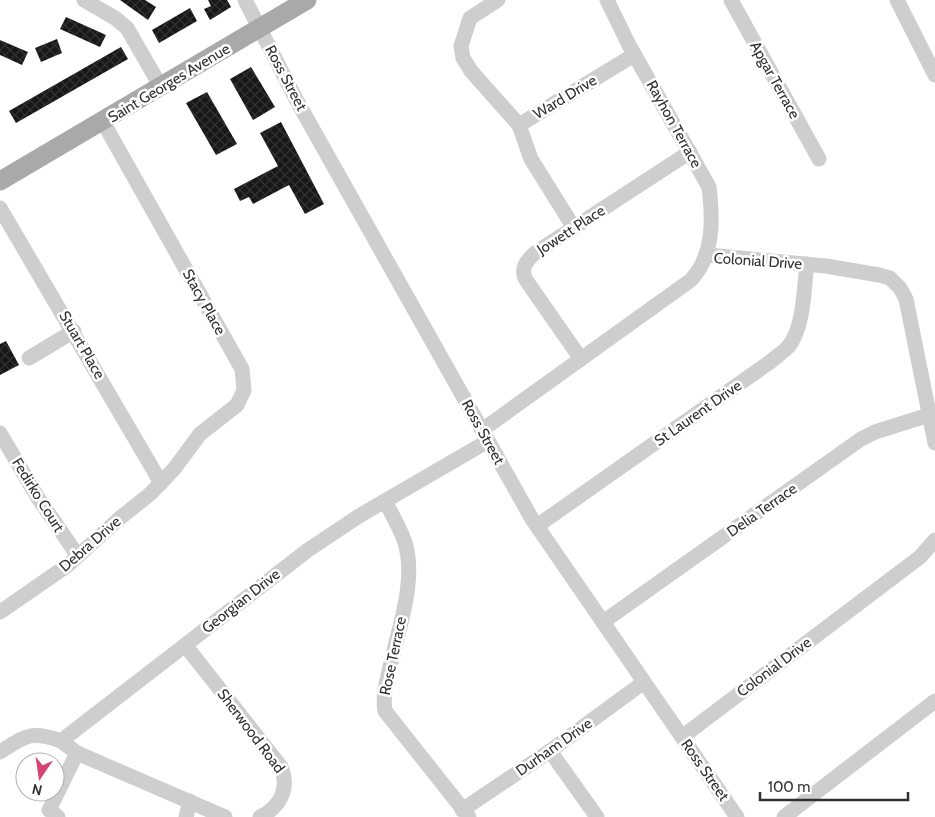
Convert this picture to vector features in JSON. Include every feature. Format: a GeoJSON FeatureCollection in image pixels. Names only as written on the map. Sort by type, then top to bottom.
{"type":"FeatureCollection","features":[{"type":"Feature","properties":{"kind":"main road","name":"Saint Georges Avenue"},"geometry":{"type":"LineString","coordinates":[[0,181],[104,122],[307,0]]}},
{"type":"Feature","properties":{"kind":"street"},"geometry":{"type":"LineString","coordinates":[[84,0],[127,28],[161,87]]}},
{"type":"Feature","properties":{"kind":"street","name":"Ross Street"},"geometry":{"type":"LineString","coordinates":[[245,0],[297,101],[537,526],[738,817]]}},
{"type":"Feature","properties":{"kind":"street"},"geometry":{"type":"LineString","coordinates":[[498,0],[470,18],[461,46],[464,58],[471,71],[519,125]]}},
{"type":"Feature","properties":{"kind":"street","name":"Rayhon Terrace"},"geometry":{"type":"LineString","coordinates":[[607,0],[634,55],[709,187],[711,206],[708,255]]}},
{"type":"Feature","properties":{"kind":"street","name":"Apgar Terrace"},"geometry":{"type":"LineString","coordinates":[[731,0],[819,159]]}},
{"type":"Feature","properties":{"kind":"street"},"geometry":{"type":"LineString","coordinates":[[897,0],[935,75]]}},
{"type":"Feature","properties":{"kind":"street","name":"Ward Drive"},"geometry":{"type":"LineString","coordinates":[[574,228],[531,159],[519,125],[634,55]]}},
{"type":"Feature","properties":{"kind":"street","name":"Stacy Place"},"geometry":{"type":"LineString","coordinates":[[104,122],[242,369],[245,379],[244,390],[237,405],[200,434],[174,469]]}},
{"type":"Feature","properties":{"kind":"street","name":"Jowett Place"},"geometry":{"type":"LineString","coordinates":[[581,359],[523,274],[528,259],[690,152]]}},
{"type":"Feature","properties":{"kind":"street","name":"Stuart Place"},"geometry":{"type":"LineString","coordinates":[[0,208],[74,331],[161,483]]}},
{"type":"Feature","properties":{"kind":"street","name":"Colonial Drive"},"geometry":{"type":"LineString","coordinates":[[485,435],[581,359],[691,280],[701,269],[708,255],[807,264],[890,278],[900,288],[906,299],[935,443]]}},
{"type":"Feature","properties":{"kind":"street","name":"St Laurent Drive"},"geometry":{"type":"LineString","coordinates":[[537,526],[770,362],[789,346],[795,334],[800,315],[807,264]]}},
{"type":"Feature","properties":{"kind":"street"},"geometry":{"type":"LineString","coordinates":[[29,358],[74,331]]}},
{"type":"Feature","properties":{"kind":"street","name":"Delia Terrace"},"geometry":{"type":"LineString","coordinates":[[603,622],[861,439],[875,432],[929,415]]}},
{"type":"Feature","properties":{"kind":"street","name":"Fedirko Court"},"geometry":{"type":"LineString","coordinates":[[0,433],[38,498],[78,556]]}},
{"type":"Feature","properties":{"kind":"street","name":"Georgian Drive"},"geometry":{"type":"LineString","coordinates":[[61,740],[308,550],[485,435]]}},
{"type":"Feature","properties":{"kind":"street","name":"Debra Drive"},"geometry":{"type":"LineString","coordinates":[[0,612],[49,579],[78,556],[161,483],[174,469]]}},
{"type":"Feature","properties":{"kind":"street","name":"Rose Terrace"},"geometry":{"type":"LineString","coordinates":[[385,501],[406,545],[408,561],[405,602],[386,685],[385,711],[465,814]]}},
{"type":"Feature","properties":{"kind":"street","name":"Colonial Drive"},"geometry":{"type":"LineString","coordinates":[[682,737],[920,557],[935,540]]}},
{"type":"Feature","properties":{"kind":"street","name":"Sherwood Road"},"geometry":{"type":"LineString","coordinates":[[185,645],[281,767],[285,777],[282,797],[271,812],[260,817]]}},
{"type":"Feature","properties":{"kind":"street","name":"Durham Drive"},"geometry":{"type":"LineString","coordinates":[[465,814],[644,682]]}},
{"type":"Feature","properties":{"kind":"street"},"geometry":{"type":"LineString","coordinates":[[784,817],[935,701]]}},
{"type":"Feature","properties":{"kind":"street"},"geometry":{"type":"LineString","coordinates":[[0,752],[26,735],[34,734],[61,740],[77,753],[226,817]]}},
{"type":"Feature","properties":{"kind":"street"},"geometry":{"type":"LineString","coordinates":[[550,751],[597,817]]}},
{"type":"Feature","properties":{"kind":"street"},"geometry":{"type":"LineString","coordinates":[[58,817],[49,810],[77,753]]}},
{"type":"Feature","properties":{"kind":"street"},"geometry":{"type":"LineString","coordinates":[[186,817],[190,802]]}},
{"type":"Feature","properties":{"kind":"building"},"geometry":{"type":"Polygon","coordinates":[[[120,0],[145,0],[156,7],[148,20],[120,0]]]}},
{"type":"Feature","properties":{"kind":"building"},"geometry":{"type":"Polygon","coordinates":[[[208,0],[227,0],[231,7],[210,20],[204,9],[211,6],[208,0]]]}},
{"type":"Feature","properties":{"kind":"building"},"geometry":{"type":"Polygon","coordinates":[[[190,8],[197,21],[159,43],[152,30],[190,8]]]}},
{"type":"Feature","properties":{"kind":"building"},"geometry":{"type":"Polygon","coordinates":[[[66,17],[106,35],[100,47],[60,29],[66,17]]]}},
{"type":"Feature","properties":{"kind":"building"},"geometry":{"type":"Polygon","coordinates":[[[57,39],[62,53],[41,62],[35,48],[57,39]]]}},
{"type":"Feature","properties":{"kind":"building"},"geometry":{"type":"Polygon","coordinates":[[[0,40],[28,52],[22,65],[0,55],[0,40]]]}},
{"type":"Feature","properties":{"kind":"building"},"geometry":{"type":"Polygon","coordinates":[[[121,47],[128,59],[16,123],[9,111],[121,47]]]}},
{"type":"Feature","properties":{"kind":"building"},"geometry":{"type":"Polygon","coordinates":[[[251,67],[275,107],[253,120],[230,79],[251,67]]]}},
{"type":"Feature","properties":{"kind":"building"},"geometry":{"type":"Polygon","coordinates":[[[207,92],[237,144],[216,155],[186,103],[207,92]]]}},
{"type":"Feature","properties":{"kind":"building"},"geometry":{"type":"Polygon","coordinates":[[[281,122],[324,204],[305,214],[289,185],[253,204],[249,197],[240,201],[234,189],[278,166],[260,133],[281,122]]]}},
{"type":"Feature","properties":{"kind":"building"},"geometry":{"type":"Polygon","coordinates":[[[6,341],[19,365],[0,375],[0,344],[6,341]]]}}]}
